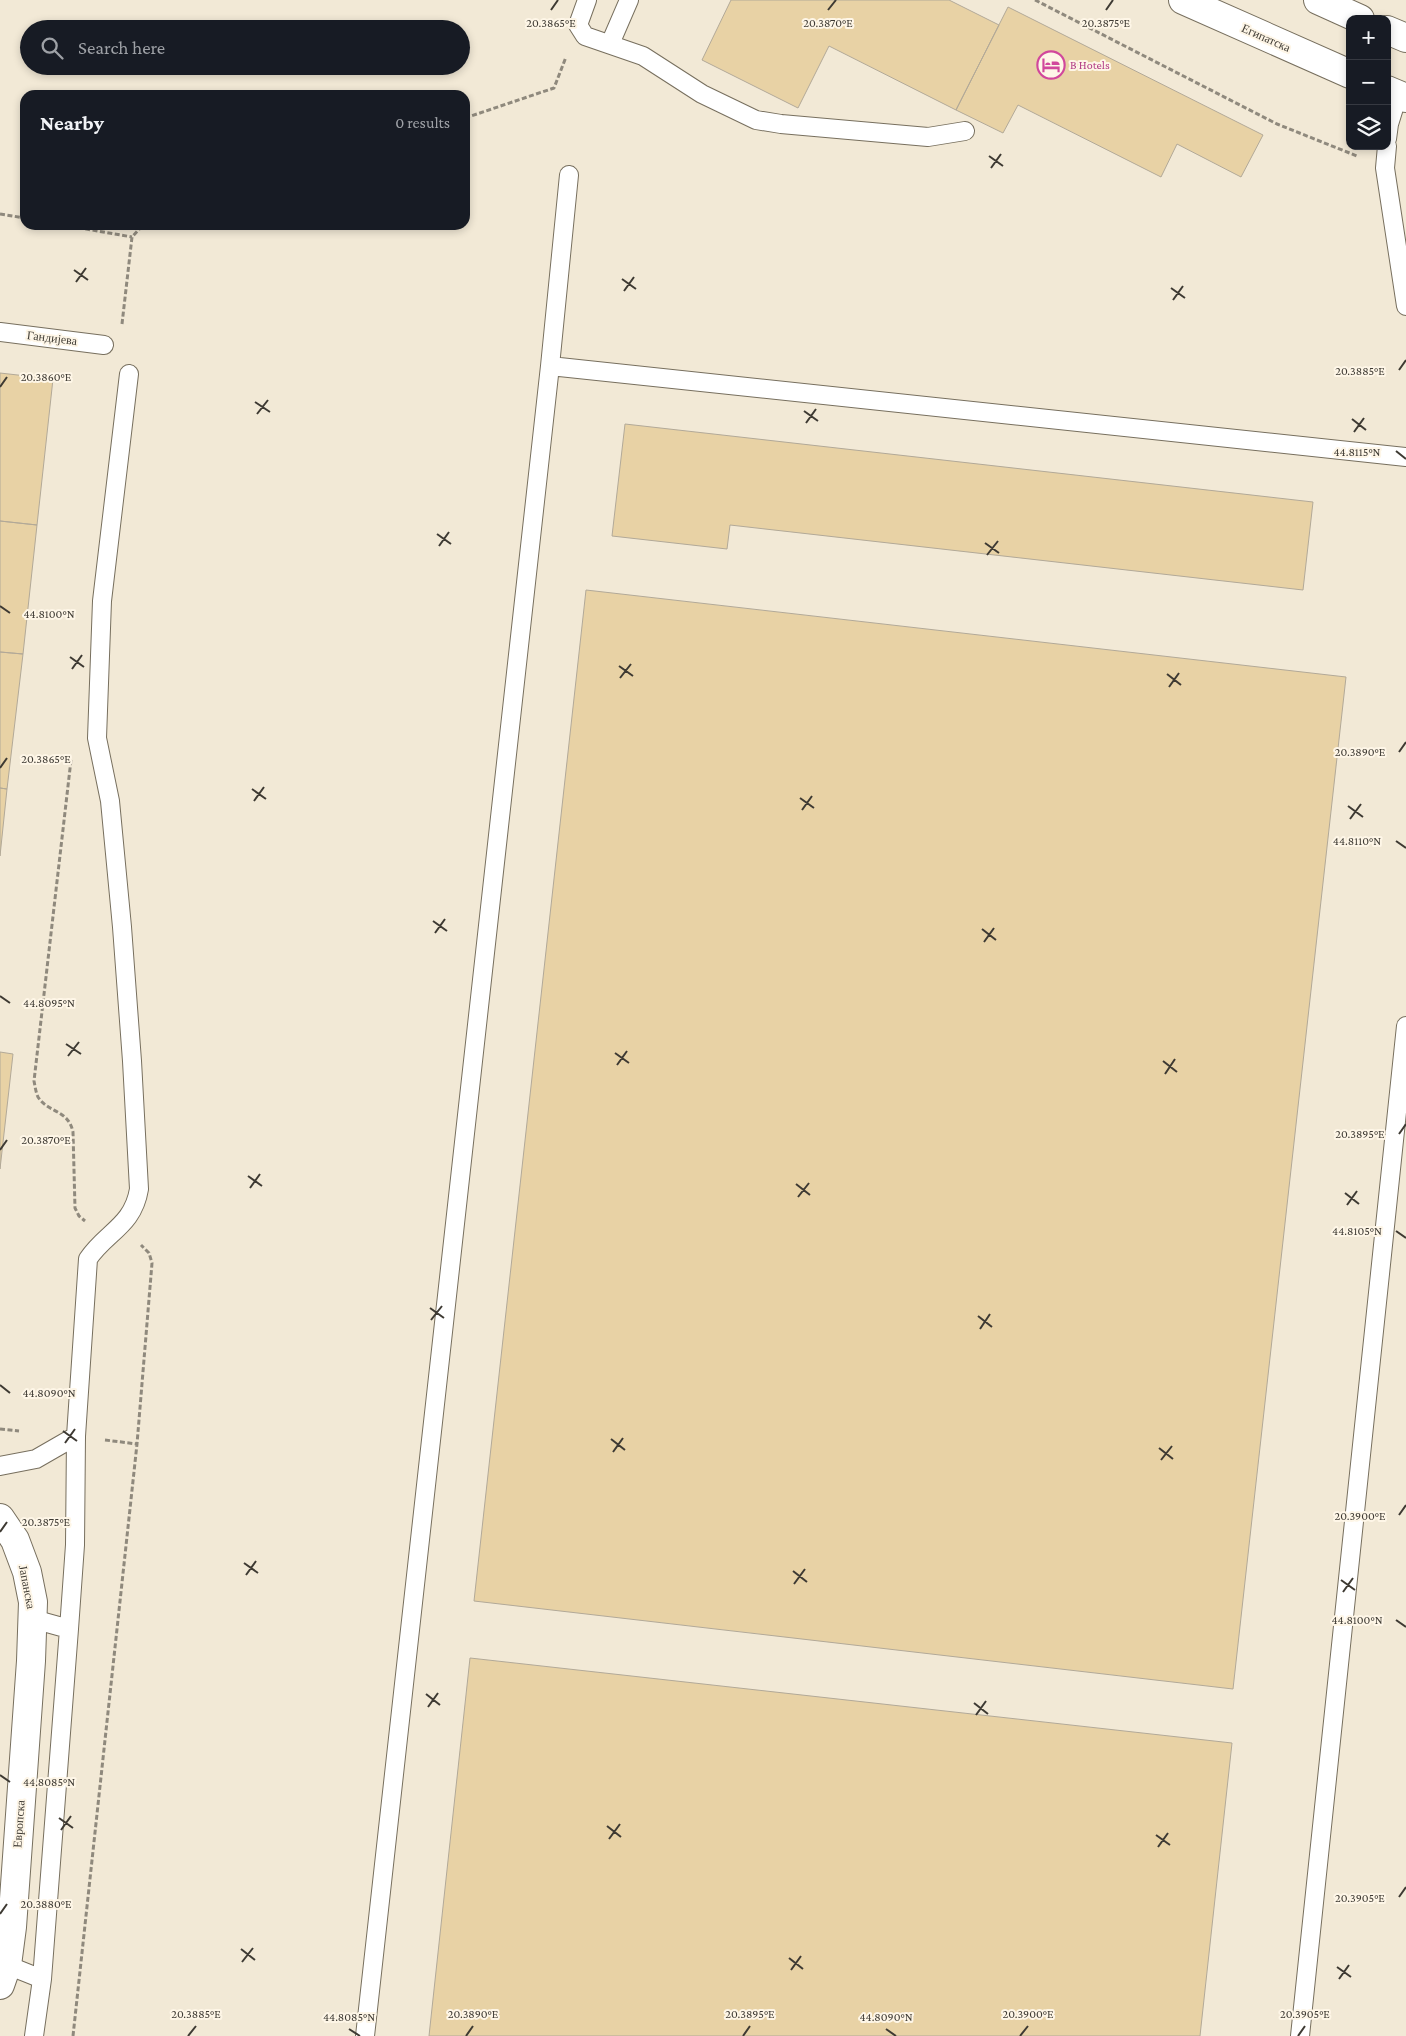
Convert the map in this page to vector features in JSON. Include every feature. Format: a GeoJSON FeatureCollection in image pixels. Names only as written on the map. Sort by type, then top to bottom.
{"type":"FeatureCollection","features":[{"type":"Feature","properties":{"kind":"street","name":"Египатска"},"geometry":{"type":"LineString","coordinates":[[1183,0],[1346,72]]}},
{"type":"Feature","properties":{"kind":"street"},"geometry":{"type":"LineString","coordinates":[[1318,0],[1351,15]]}},
{"type":"Feature","properties":{"kind":"street"},"geometry":{"type":"LineString","coordinates":[[1391,32],[1406,38]]}},
{"type":"Feature","properties":{"kind":"street","name":"Јапанска"},"geometry":{"type":"LineString","coordinates":[[0,1518],[15,1540],[27,1572],[33,1602],[31,1661]]}},
{"type":"Feature","properties":{"kind":"street","name":"Европска"},"geometry":{"type":"LineString","coordinates":[[4,1975],[12,1927],[31,1661]]}},
{"type":"Feature","properties":{"kind":"lane"},"geometry":{"type":"LineString","coordinates":[[587,0],[578,25],[585,36],[643,56],[702,94],[756,120],[781,124],[928,137],[965,131]]}},
{"type":"Feature","properties":{"kind":"lane"},"geometry":{"type":"LineString","coordinates":[[610,44],[629,0]]}},
{"type":"Feature","properties":{"kind":"lane"},"geometry":{"type":"LineString","coordinates":[[1391,117],[1397,95]]}},
{"type":"Feature","properties":{"kind":"lane"},"geometry":{"type":"LineString","coordinates":[[1387,150],[1385,168],[1406,306]]}},
{"type":"Feature","properties":{"kind":"lane"},"geometry":{"type":"LineString","coordinates":[[365,2036],[550,366],[569,176]]}},
{"type":"Feature","properties":{"kind":"lane","name":"Гандијева"},"geometry":{"type":"LineString","coordinates":[[0,332],[104,345]]}},
{"type":"Feature","properties":{"kind":"lane"},"geometry":{"type":"LineString","coordinates":[[550,366],[1406,457]]}},
{"type":"Feature","properties":{"kind":"lane"},"geometry":{"type":"LineString","coordinates":[[34,2036],[42,1979],[75,1544],[76,1436],[88,1260],[102,1242],[130,1216],[136,1204],[139,1189],[121,918],[110,801],[97,738],[102,601],[129,374]]}},
{"type":"Feature","properties":{"kind":"lane"},"geometry":{"type":"LineString","coordinates":[[1300,2036],[1406,1026]]}},
{"type":"Feature","properties":{"kind":"lane"},"geometry":{"type":"LineString","coordinates":[[0,1466],[36,1458],[76,1436]]}},
{"type":"Feature","properties":{"kind":"lane"},"geometry":{"type":"LineString","coordinates":[[32,1619],[69,1629]]}},
{"type":"Feature","properties":{"kind":"lane"},"geometry":{"type":"LineString","coordinates":[[4,1975],[42,1979]]}},
{"type":"Feature","properties":{"kind":"path"},"geometry":{"type":"LineString","coordinates":[[1035,0],[1276,124],[1385,168]]}},
{"type":"Feature","properties":{"kind":"path"},"geometry":{"type":"LineString","coordinates":[[470,116],[554,88],[578,25]]}},
{"type":"Feature","properties":{"kind":"path"},"geometry":{"type":"LineString","coordinates":[[0,214],[20,217]]}},
{"type":"Feature","properties":{"kind":"path"},"geometry":{"type":"LineString","coordinates":[[92,230],[132,237]]}},
{"type":"Feature","properties":{"kind":"path"},"geometry":{"type":"LineString","coordinates":[[122,326],[132,237],[138,230]]}},
{"type":"Feature","properties":{"kind":"path"},"geometry":{"type":"LineString","coordinates":[[72,751],[34,1081],[38,1096],[44,1104],[65,1116],[71,1123],[73,1132],[75,1208],[79,1216],[85,1222],[114,1232],[139,1244],[150,1253],[152,1263],[137,1444],[73,2036]]}},
{"type":"Feature","properties":{"kind":"building"},"geometry":{"type":"Polygon","coordinates":[[[731,0],[949,0],[999,25],[956,110],[829,46],[798,108],[702,60],[731,0]]]}},
{"type":"Feature","properties":{"kind":"building","name":"B Hotels"},"geometry":{"type":"Polygon","coordinates":[[[1008,7],[1263,135],[1241,177],[1177,144],[1161,177],[1018,105],[1003,133],[956,110],[1008,7]]]}},
{"type":"Feature","properties":{"kind":"building"},"geometry":{"type":"Polygon","coordinates":[[[0,373],[53,379],[37,525],[0,521],[0,373]]]}},
{"type":"Feature","properties":{"kind":"building"},"geometry":{"type":"Polygon","coordinates":[[[625,424],[1313,502],[1303,590],[730,525],[727,549],[612,536],[625,424]]]}},
{"type":"Feature","properties":{"kind":"building"},"geometry":{"type":"Polygon","coordinates":[[[0,521],[37,525],[23,654],[0,652],[0,521]]]}},
{"type":"Feature","properties":{"kind":"building"},"geometry":{"type":"Polygon","coordinates":[[[586,590],[1346,677],[1233,1689],[474,1601],[586,590]]]}},
{"type":"Feature","properties":{"kind":"building"},"geometry":{"type":"Polygon","coordinates":[[[0,652],[23,654],[7,789],[0,788],[0,652]]]}},
{"type":"Feature","properties":{"kind":"building"},"geometry":{"type":"Polygon","coordinates":[[[0,788],[7,789],[0,856],[0,788]]]}},
{"type":"Feature","properties":{"kind":"building"},"geometry":{"type":"Polygon","coordinates":[[[0,1052],[13,1054],[0,1169],[0,1052]]]}},
{"type":"Feature","properties":{"kind":"building"},"geometry":{"type":"Polygon","coordinates":[[[470,1658],[1232,1743],[1200,2036],[429,2036],[470,1658]]]}},
{"type":"Feature","properties":{"kind":"place","name":"B Hotels"},"geometry":{"type":"Point","coordinates":[1051,65]}}]}
